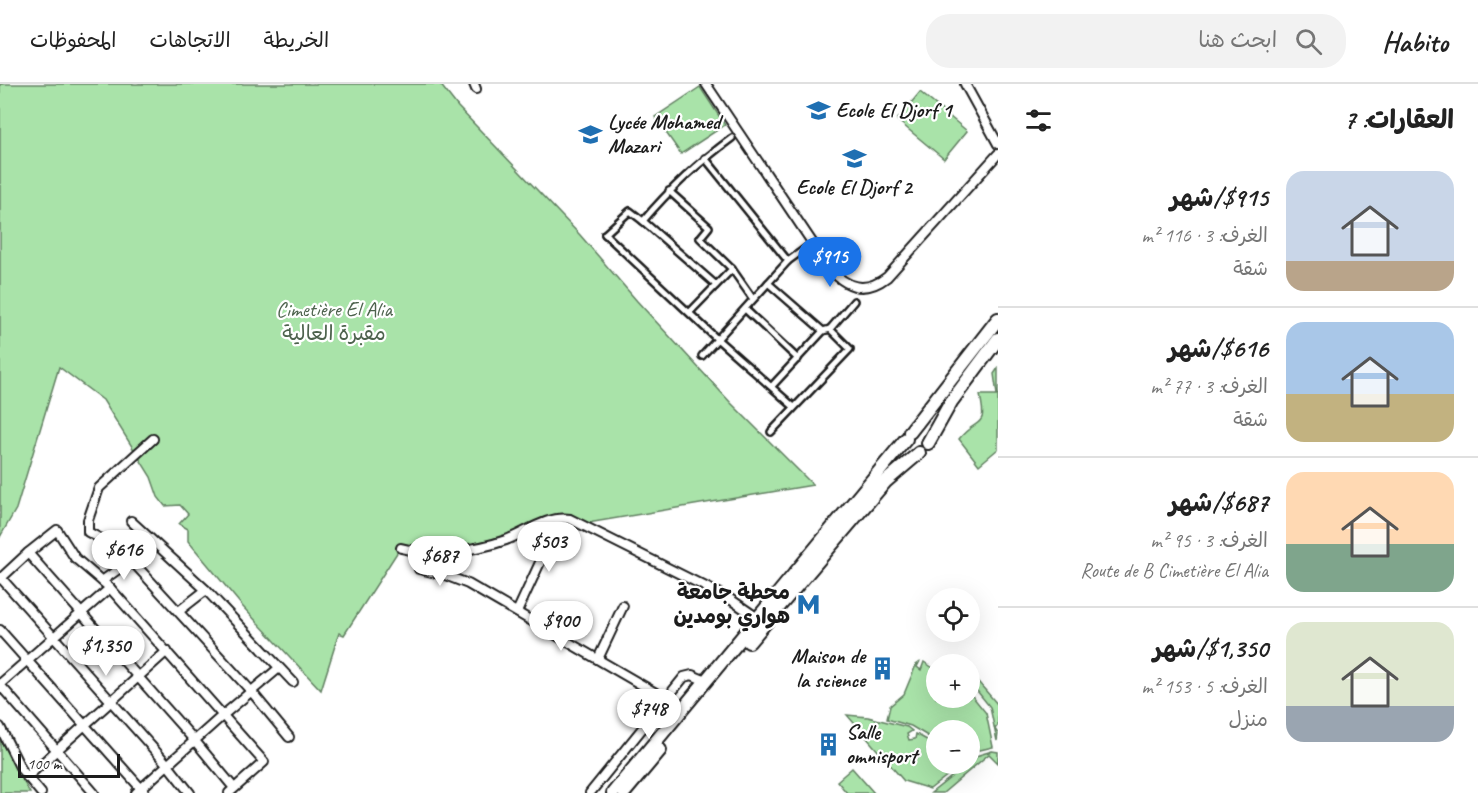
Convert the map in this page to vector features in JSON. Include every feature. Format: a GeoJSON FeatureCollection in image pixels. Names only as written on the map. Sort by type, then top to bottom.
{"type":"FeatureCollection","features":[{"type":"Feature","properties":{"kind":"main road"},"geometry":{"type":"LineString","coordinates":[[800,576],[998,320]]}},
{"type":"Feature","properties":{"kind":"main road"},"geometry":{"type":"LineString","coordinates":[[624,793],[800,576],[890,477],[926,449],[951,402],[998,339]]}},
{"type":"Feature","properties":{"kind":"main road"},"geometry":{"type":"LineString","coordinates":[[919,453],[910,451],[906,445],[908,435],[917,430],[923,432],[927,436],[928,443]]}},
{"type":"Feature","properties":{"kind":"main road"},"geometry":{"type":"LineString","coordinates":[[613,793],[706,681],[762,621]]}},
{"type":"Feature","properties":{"kind":"street"},"geometry":{"type":"LineString","coordinates":[[706,84],[830,269],[842,282],[851,286],[871,286],[887,277],[998,154]]}},
{"type":"Feature","properties":{"kind":"street"},"geometry":{"type":"LineString","coordinates":[[965,84],[998,144]]}},
{"type":"Feature","properties":{"kind":"street"},"geometry":{"type":"LineString","coordinates":[[643,220],[669,191],[705,158],[732,138]]}},
{"type":"Feature","properties":{"kind":"street"},"geometry":{"type":"LineString","coordinates":[[705,158],[788,261]]}},
{"type":"Feature","properties":{"kind":"street"},"geometry":{"type":"LineString","coordinates":[[669,191],[709,227],[700,238],[732,269],[753,299]]}},
{"type":"Feature","properties":{"kind":"street"},"geometry":{"type":"LineString","coordinates":[[716,285],[630,211],[606,234],[717,339],[794,407]]}},
{"type":"Feature","properties":{"kind":"street"},"geometry":{"type":"LineString","coordinates":[[702,356],[788,261],[806,248]]}},
{"type":"Feature","properties":{"kind":"street"},"geometry":{"type":"LineString","coordinates":[[690,312],[732,269]]}},
{"type":"Feature","properties":{"kind":"street"},"geometry":{"type":"LineString","coordinates":[[768,283],[823,331]]}},
{"type":"Feature","properties":{"kind":"street"},"geometry":{"type":"LineString","coordinates":[[772,386],[823,331],[830,329],[854,301]]}},
{"type":"Feature","properties":{"kind":"street"},"geometry":{"type":"LineString","coordinates":[[745,309],[798,359]]}},
{"type":"Feature","properties":{"kind":"street"},"geometry":{"type":"LineString","coordinates":[[771,432],[850,349],[830,329]]}},
{"type":"Feature","properties":{"kind":"street"},"geometry":{"type":"LineString","coordinates":[[153,439],[99,488],[88,520],[88,532],[107,542],[131,560],[251,691],[289,737]]}},
{"type":"Feature","properties":{"kind":"street"},"geometry":{"type":"LineString","coordinates":[[400,548],[429,553],[480,547],[505,541],[554,520],[566,518],[730,599],[762,621]]}},
{"type":"Feature","properties":{"kind":"street"},"geometry":{"type":"LineString","coordinates":[[131,521],[206,590],[293,682]]}},
{"type":"Feature","properties":{"kind":"street"},"geometry":{"type":"LineString","coordinates":[[28,553],[195,741],[231,791],[264,762],[110,588],[75,558],[57,530],[28,553],[1,578],[167,764],[190,793]]}},
{"type":"Feature","properties":{"kind":"street"},"geometry":{"type":"LineString","coordinates":[[517,612],[549,543],[552,541],[562,546],[570,537]]}},
{"type":"Feature","properties":{"kind":"street"},"geometry":{"type":"LineString","coordinates":[[102,580],[131,560]]}},
{"type":"Feature","properties":{"kind":"street"},"geometry":{"type":"LineString","coordinates":[[419,569],[445,575],[468,585],[666,699]]}},
{"type":"Feature","properties":{"kind":"street"},"geometry":{"type":"LineString","coordinates":[[94,793],[0,685],[110,588]]}},
{"type":"Feature","properties":{"kind":"street"},"geometry":{"type":"LineString","coordinates":[[179,611],[206,590]]}},
{"type":"Feature","properties":{"kind":"street"},"geometry":{"type":"LineString","coordinates":[[598,659],[622,606]]}},
{"type":"Feature","properties":{"kind":"street"},"geometry":{"type":"LineString","coordinates":[[0,630],[141,792],[167,764],[279,669]]}},
{"type":"Feature","properties":{"kind":"street"},"geometry":{"type":"LineString","coordinates":[[27,777],[167,651]]}},
{"type":"Feature","properties":{"kind":"street"},"geometry":{"type":"LineString","coordinates":[[590,793],[688,675],[706,681]]}},
{"type":"Feature","properties":{"kind":"street"},"geometry":{"type":"LineString","coordinates":[[0,727],[27,777],[41,793]]}},
{"type":"Feature","properties":{"kind":"green space","name":"Cimetière El Alia مقبرة العالية"},"geometry":{"type":"Polygon","coordinates":[[[0,84],[440,84],[458,107],[580,235],[731,403],[813,485],[588,523],[570,516],[498,542],[438,550],[400,548],[344,635],[339,633],[321,690],[243,607],[188,541],[188,529],[179,524],[188,514],[180,505],[165,506],[158,497],[151,477],[103,400],[59,367],[16,509],[0,537],[0,84]]]}},
{"type":"Feature","properties":{"kind":"green space"},"geometry":{"type":"Polygon","coordinates":[[[700,87],[725,125],[681,154],[655,117],[700,87]]]}},
{"type":"Feature","properties":{"kind":"green space"},"geometry":{"type":"Polygon","coordinates":[[[920,92],[967,131],[944,159],[897,120],[920,92]]]}},
{"type":"Feature","properties":{"kind":"green space"},"geometry":{"type":"Polygon","coordinates":[[[998,368],[998,449],[979,465],[959,439],[982,419],[980,395],[997,395],[994,374],[998,368]]]}},
{"type":"Feature","properties":{"kind":"green space"},"geometry":{"type":"Polygon","coordinates":[[[924,662],[926,663],[926,708],[980,708],[980,706],[986,713],[993,747],[980,750],[980,720],[926,720],[926,735],[911,726],[887,719],[890,706],[904,694],[916,665],[919,663],[917,667],[921,670],[924,662]]]}},
{"type":"Feature","properties":{"kind":"green space"},"geometry":{"type":"Polygon","coordinates":[[[980,684],[998,705],[998,725],[995,729],[998,734],[997,741],[990,707],[980,695],[980,684]]]}},
{"type":"Feature","properties":{"kind":"green space"},"geometry":{"type":"Polygon","coordinates":[[[847,715],[868,717],[907,727],[912,731],[907,734],[909,740],[915,739],[916,734],[926,740],[926,774],[949,774],[930,789],[904,781],[847,715]]]}},
{"type":"Feature","properties":{"kind":"green space"},"geometry":{"type":"Polygon","coordinates":[[[0,740],[30,793],[0,793],[0,740]]]}},
{"type":"Feature","properties":{"kind":"green space"},"geometry":{"type":"Polygon","coordinates":[[[992,751],[998,752],[998,763],[989,754],[980,762],[980,755],[992,751]]]}},
{"type":"Feature","properties":{"kind":"green space"},"geometry":{"type":"Polygon","coordinates":[[[852,768],[874,793],[847,793],[837,781],[852,768]]]}},
{"type":"Feature","properties":{"kind":"green space"},"geometry":{"type":"Polygon","coordinates":[[[955,774],[965,774],[943,793],[931,793],[955,774]]]}},
{"type":"Feature","properties":{"kind":"place","name":"Ecole El Djorf 1"},"geometry":{"type":"Point","coordinates":[818,110]}},
{"type":"Feature","properties":{"kind":"place","name":"Lycée Mohamed Mazari"},"geometry":{"type":"Point","coordinates":[590,134]}},
{"type":"Feature","properties":{"kind":"place","name":"Ecole El Djorf 2"},"geometry":{"type":"Point","coordinates":[854,159]}},
{"type":"Feature","properties":{"kind":"place","name":"محطة جامعة هواري بومدين"},"geometry":{"type":"Point","coordinates":[808,604]}},
{"type":"Feature","properties":{"kind":"place","name":"Maison de la science"},"geometry":{"type":"Point","coordinates":[883,668]}},
{"type":"Feature","properties":{"kind":"place","name":"Salle omnisport"},"geometry":{"type":"Point","coordinates":[828,744]}}]}
